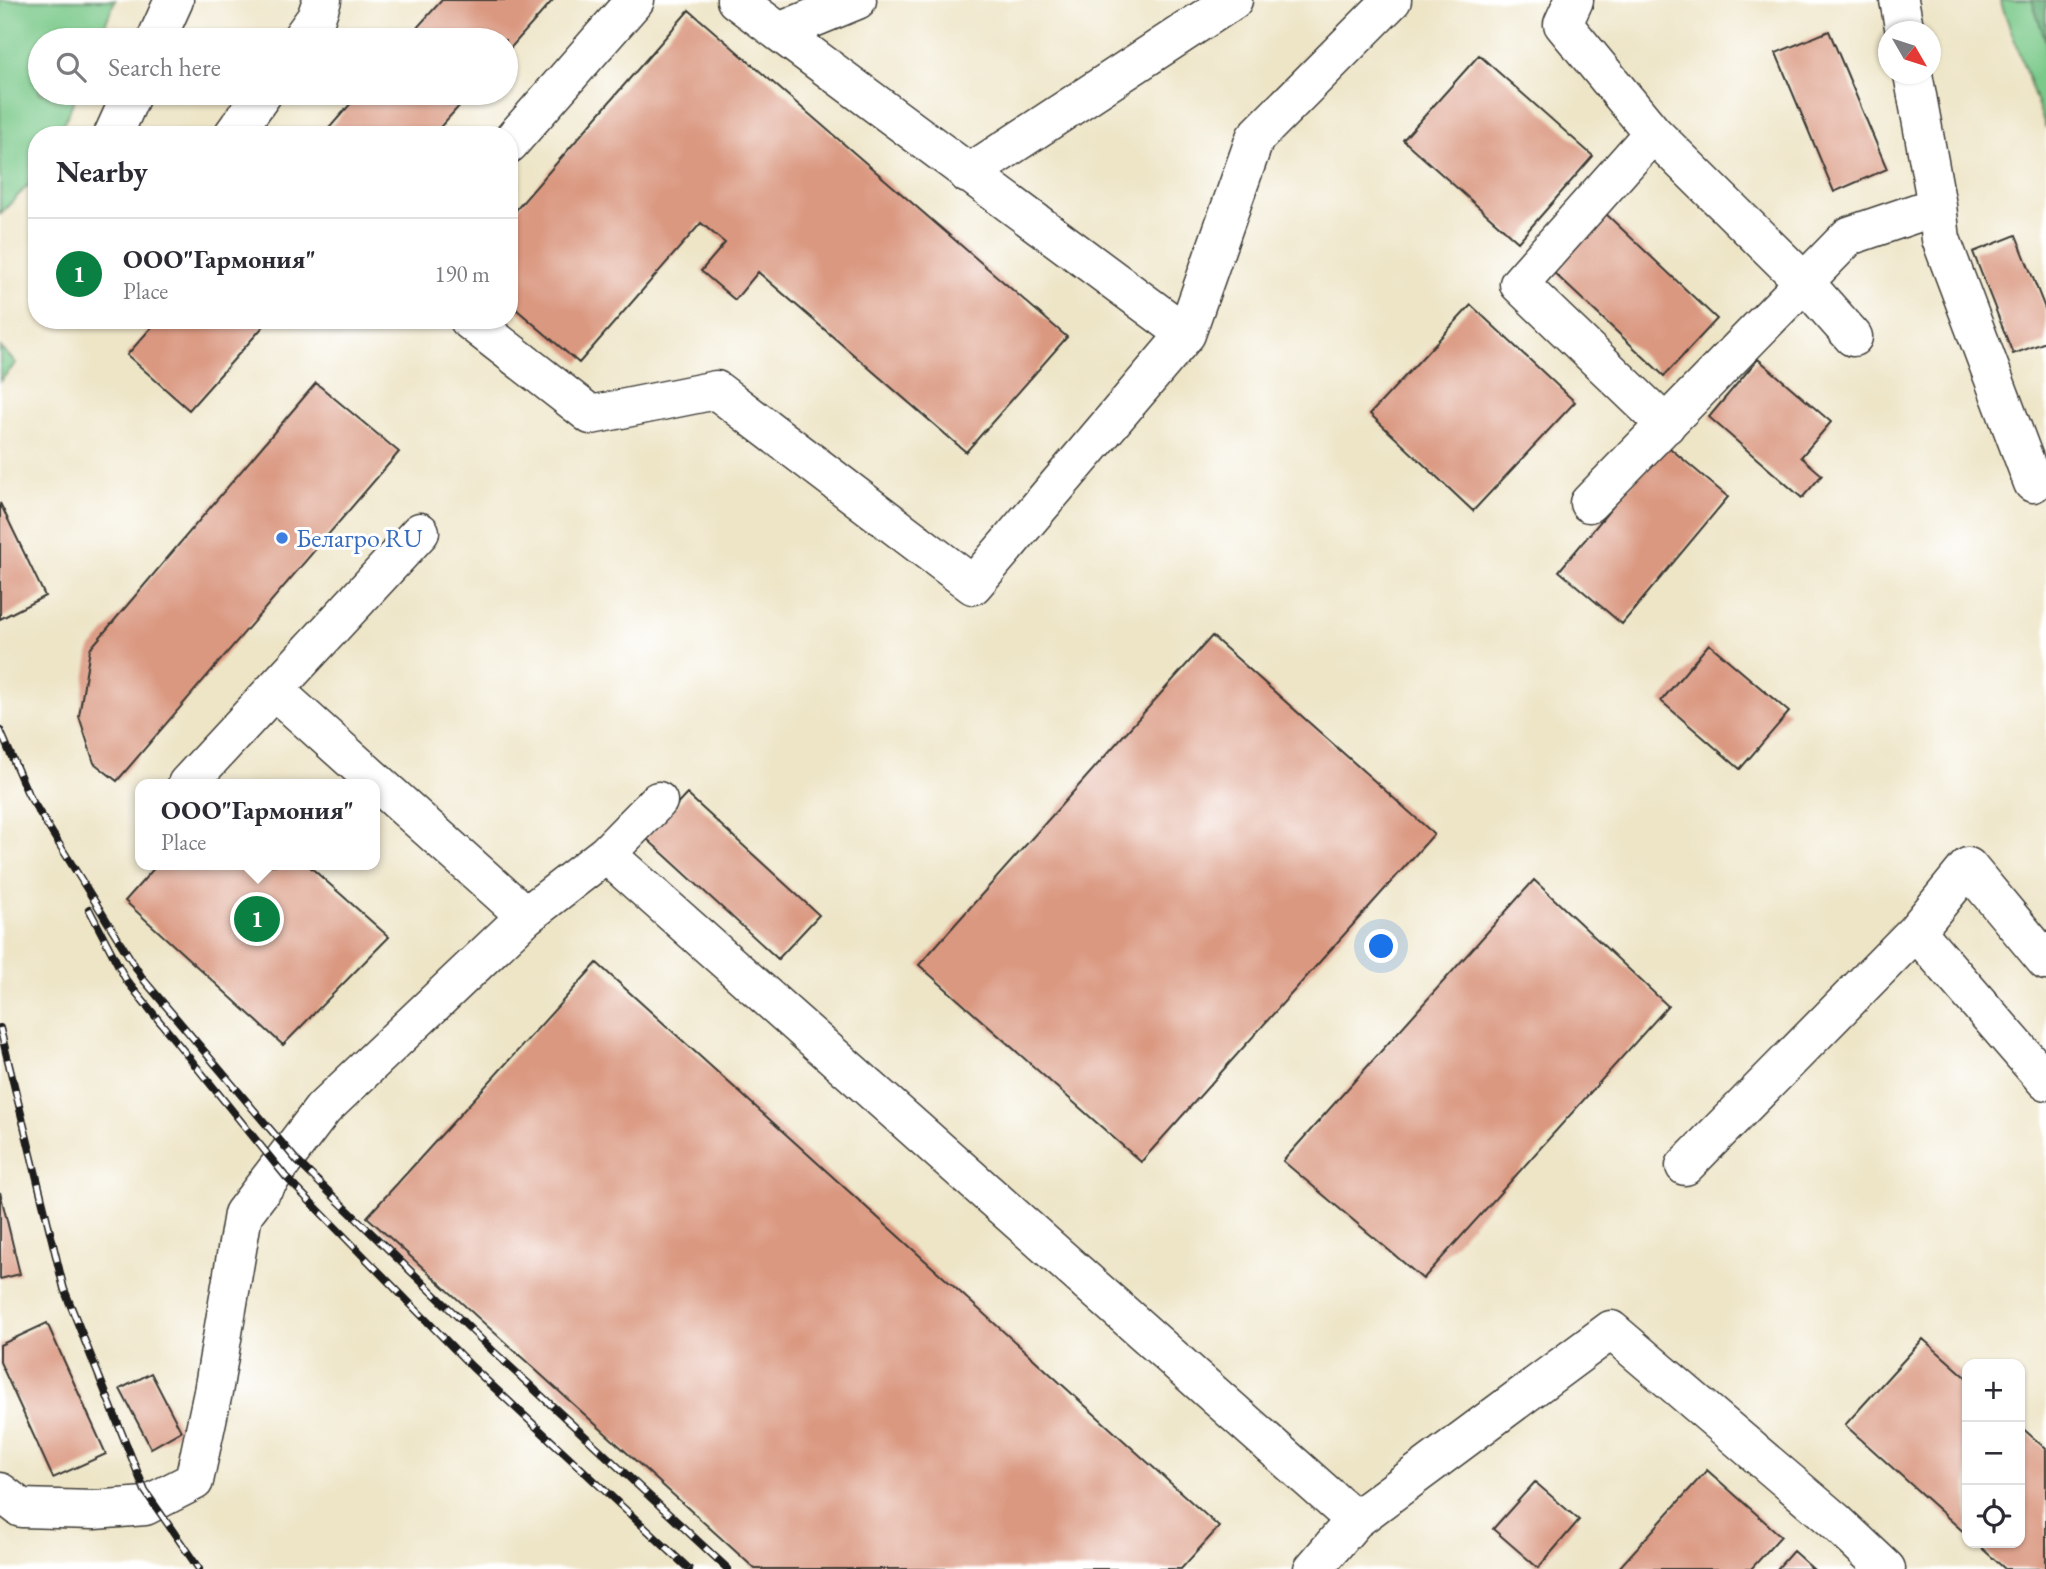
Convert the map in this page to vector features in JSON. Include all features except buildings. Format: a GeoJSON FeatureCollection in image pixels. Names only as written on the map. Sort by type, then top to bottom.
{"type":"FeatureCollection","features":[{"type":"Feature","properties":{"kind":"lane"},"geometry":{"type":"LineString","coordinates":[[161,28],[174,0]]}},
{"type":"Feature","properties":{"kind":"lane"},"geometry":{"type":"LineString","coordinates":[[309,28],[316,18],[322,0]]}},
{"type":"Feature","properties":{"kind":"lane"},"geometry":{"type":"LineString","coordinates":[[518,134],[635,0]]}},
{"type":"Feature","properties":{"kind":"lane"},"geometry":{"type":"LineString","coordinates":[[736,0],[1186,334]]}},
{"type":"Feature","properties":{"kind":"lane"},"geometry":{"type":"LineString","coordinates":[[779,32],[857,0]]}},
{"type":"Feature","properties":{"kind":"lane"},"geometry":{"type":"LineString","coordinates":[[968,174],[1233,0]]}},
{"type":"Feature","properties":{"kind":"lane"},"geometry":{"type":"LineString","coordinates":[[481,329],[591,415],[716,390],[973,585],[1186,334],[1255,138],[1392,0]]}},
{"type":"Feature","properties":{"kind":"lane"},"geometry":{"type":"LineString","coordinates":[[1574,0],[1563,24],[1653,133],[1804,282],[1853,337]]}},
{"type":"Feature","properties":{"kind":"lane"},"geometry":{"type":"LineString","coordinates":[[1899,0],[1903,21]]}},
{"type":"Feature","properties":{"kind":"lane"},"geometry":{"type":"LineString","coordinates":[[1915,84],[1941,239],[2033,483]]}},
{"type":"Feature","properties":{"kind":"lane"},"geometry":{"type":"LineString","coordinates":[[117,126],[127,105]]}},
{"type":"Feature","properties":{"kind":"lane"},"geometry":{"type":"LineString","coordinates":[[239,126],[254,105]]}},
{"type":"Feature","properties":{"kind":"lane"},"geometry":{"type":"LineString","coordinates":[[1653,133],[1519,284],[1666,425]]}},
{"type":"Feature","properties":{"kind":"lane"},"geometry":{"type":"LineString","coordinates":[[1589,503],[1849,236],[1937,206]]}},
{"type":"Feature","properties":{"kind":"lane"},"geometry":{"type":"LineString","coordinates":[[192,779],[420,532]]}},
{"type":"Feature","properties":{"kind":"lane"},"geometry":{"type":"LineString","coordinates":[[274,690],[373,779]]}},
{"type":"Feature","properties":{"kind":"lane"},"geometry":{"type":"LineString","coordinates":[[380,785],[526,916]]}},
{"type":"Feature","properties":{"kind":"lane"},"geometry":{"type":"LineString","coordinates":[[0,1492],[21,1508],[94,1510],[145,1506],[194,1480],[213,1392],[243,1214],[323,1109],[526,916],[606,854],[658,801]]}},
{"type":"Feature","properties":{"kind":"lane"},"geometry":{"type":"LineString","coordinates":[[606,854],[1356,1520]]}},
{"type":"Feature","properties":{"kind":"lane"},"geometry":{"type":"LineString","coordinates":[[1685,1166],[1916,931],[1968,867],[2046,961]]}},
{"type":"Feature","properties":{"kind":"lane"},"geometry":{"type":"LineString","coordinates":[[1916,931],[2046,1081]]}},
{"type":"Feature","properties":{"kind":"lane"},"geometry":{"type":"LineString","coordinates":[[1313,1569],[1356,1520],[1611,1330],[1835,1521],[1886,1569]]}},
{"type":"Feature","properties":{"kind":"green space"},"geometry":{"type":"Polygon","coordinates":[[[0,0],[115,0],[104,28],[28,28],[28,105],[72,105],[63,126],[28,126],[28,185],[0,214],[0,0]]]}},
{"type":"Feature","properties":{"kind":"green space"},"geometry":{"type":"Polygon","coordinates":[[[2000,0],[2046,0],[2046,128],[2000,0]]]}},
{"type":"Feature","properties":{"kind":"green space"},"geometry":{"type":"Polygon","coordinates":[[[2032,0],[2046,0],[2046,42],[2032,0]]]}},
{"type":"Feature","properties":{"kind":"green space"},"geometry":{"type":"Polygon","coordinates":[[[0,347],[16,363],[0,381],[0,347]]]}},
{"type":"Feature","properties":{"kind":"railway"},"geometry":{"type":"LineString","coordinates":[[0,730],[28,794],[143,979],[298,1162],[492,1350],[728,1569]]}},
{"type":"Feature","properties":{"kind":"railway"},"geometry":{"type":"LineString","coordinates":[[89,909],[126,980],[286,1177],[472,1367],[689,1569]]}},
{"type":"Feature","properties":{"kind":"railway"},"geometry":{"type":"LineString","coordinates":[[0,1028],[64,1289],[145,1491],[199,1569]]}},
{"type":"Feature","properties":{"kind":"place","name":"Белагро RU"},"geometry":{"type":"Point","coordinates":[282,538]}},
{"type":"Feature","properties":{"kind":"place","name":"ООО\"Гармония\""},"geometry":{"type":"Point","coordinates":[257,919]}}]}
